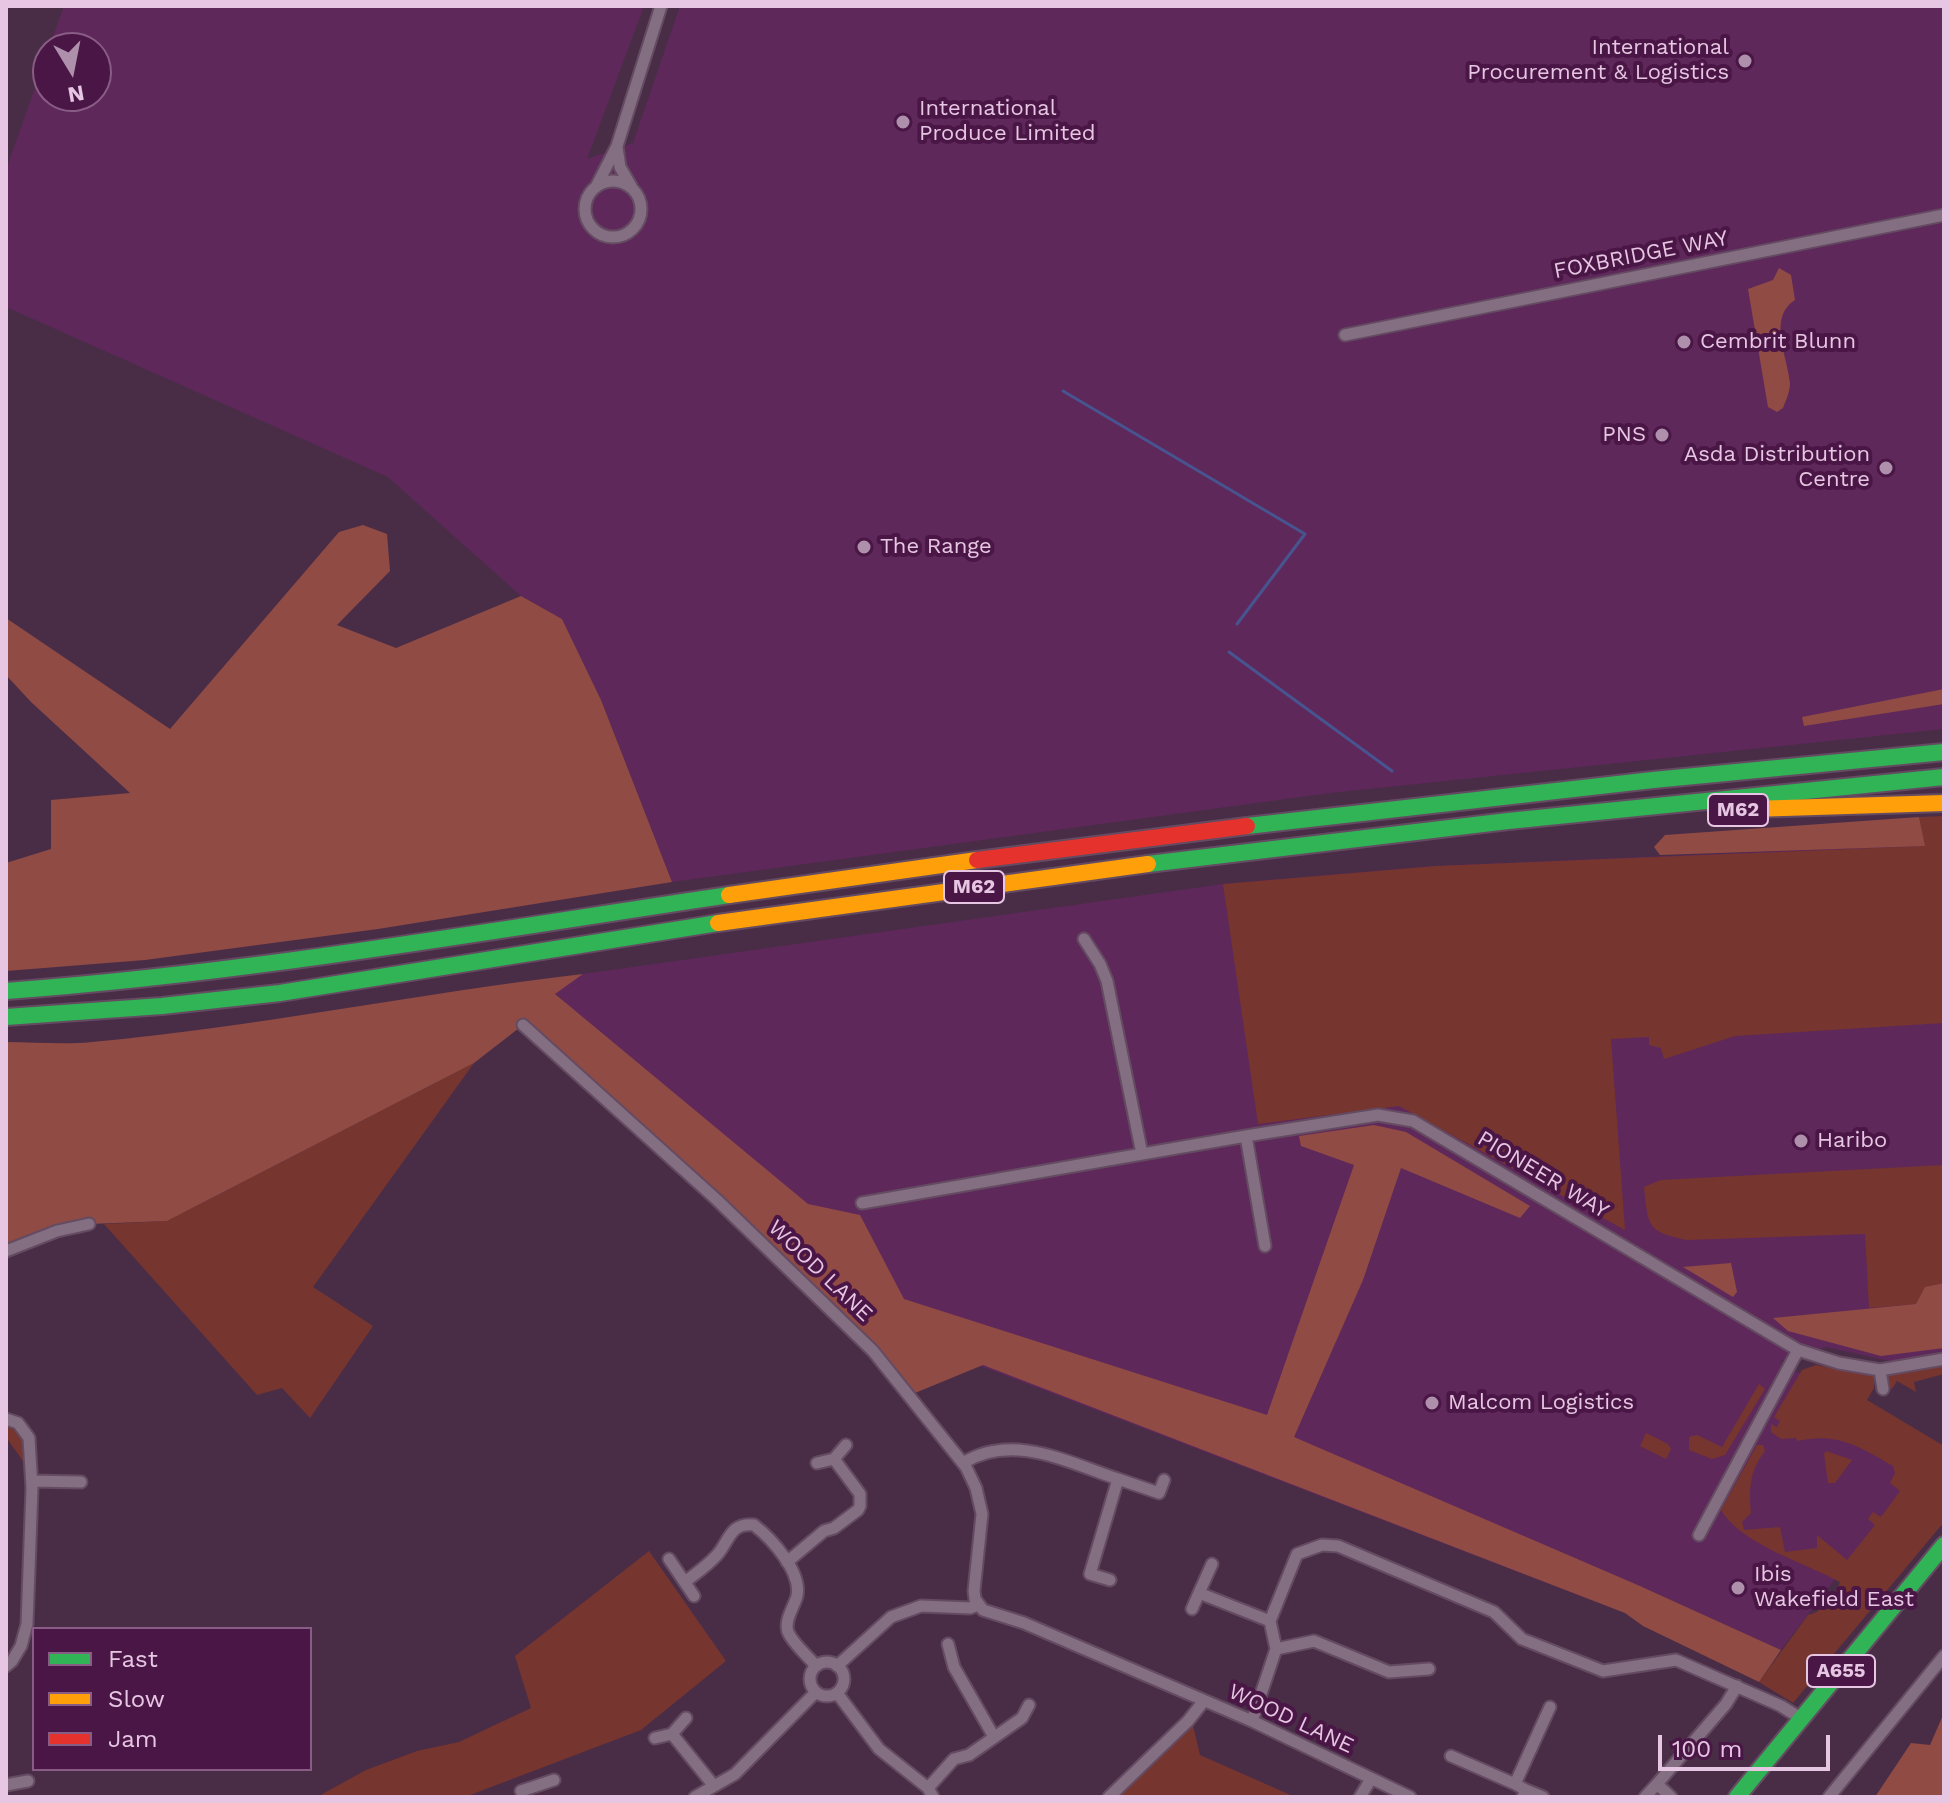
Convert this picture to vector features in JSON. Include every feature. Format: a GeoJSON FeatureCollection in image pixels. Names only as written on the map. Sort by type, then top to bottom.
{"type":"FeatureCollection","features":[{"type":"Feature","properties":{"kind":"main road","name":"M62"},"geometry":{"type":"LineString","coordinates":[[1703,774],[1944,740]]}},
{"type":"Feature","properties":{"kind":"main road","name":"M62"},"geometry":{"type":"LineString","coordinates":[[6,991],[141,981],[275,965],[750,892],[1327,815],[1703,774],[1944,752]]}},
{"type":"Feature","properties":{"kind":"main road","name":"M62"},"geometry":{"type":"LineString","coordinates":[[6,1017],[173,1004],[317,988],[781,914],[1300,845],[1532,818],[1944,777]]}},
{"type":"Feature","properties":{"kind":"main road","name":"M62"},"geometry":{"type":"LineString","coordinates":[[1532,818],[1944,803]]}},
{"type":"Feature","properties":{"kind":"main road","name":"A655"},"geometry":{"type":"LineString","coordinates":[[1737,1797],[1944,1545]]}},
{"type":"Feature","properties":{"kind":"street"},"geometry":{"type":"LineString","coordinates":[[617,146],[620,167],[641,203],[641,213],[633,229],[616,237],[600,234],[588,221],[585,206],[617,146],[661,6]]}},
{"type":"Feature","properties":{"kind":"street"},"geometry":{"type":"LineString","coordinates":[[596,187],[614,181],[631,187]]}},
{"type":"Feature","properties":{"kind":"street","name":"FOXBRIDGE WAY"},"geometry":{"type":"LineString","coordinates":[[1345,335],[1944,215]]}},
{"type":"Feature","properties":{"kind":"street"},"geometry":{"type":"LineString","coordinates":[[1084,939],[1107,981],[1142,1154]]}},
{"type":"Feature","properties":{"kind":"street","name":"WOOD LANE"},"geometry":{"type":"LineString","coordinates":[[523,1025],[717,1200],[873,1351],[963,1463],[976,1488],[982,1514],[974,1591],[983,1610],[1024,1623],[1252,1721],[1410,1797]]}},
{"type":"Feature","properties":{"kind":"street","name":"PIONEER WAY"},"geometry":{"type":"LineString","coordinates":[[862,1203],[1378,1115],[1413,1121],[1798,1350],[1839,1363],[1880,1370],[1944,1359]]}},
{"type":"Feature","properties":{"kind":"street"},"geometry":{"type":"LineString","coordinates":[[1246,1136],[1265,1246]]}},
{"type":"Feature","properties":{"kind":"street"},"geometry":{"type":"LineString","coordinates":[[6,1251],[57,1231],[89,1224]]}},
{"type":"Feature","properties":{"kind":"street"},"geometry":{"type":"LineString","coordinates":[[1699,1535],[1798,1350]]}},
{"type":"Feature","properties":{"kind":"street"},"geometry":{"type":"LineString","coordinates":[[1880,1370],[1883,1389]]}},
{"type":"Feature","properties":{"kind":"street"},"geometry":{"type":"LineString","coordinates":[[6,1419],[18,1423],[29,1438],[32,1481],[29,1636],[6,1666]]}},
{"type":"Feature","properties":{"kind":"street"},"geometry":{"type":"LineString","coordinates":[[817,1463],[834,1459],[846,1445]]}},
{"type":"Feature","properties":{"kind":"street"},"geometry":{"type":"LineString","coordinates":[[963,1463],[983,1453],[1028,1449],[1159,1493],[1164,1480]]}},
{"type":"Feature","properties":{"kind":"street"},"geometry":{"type":"LineString","coordinates":[[787,1562],[860,1506],[860,1494],[834,1459]]}},
{"type":"Feature","properties":{"kind":"street"},"geometry":{"type":"LineString","coordinates":[[1110,1580],[1090,1574],[1118,1479]]}},
{"type":"Feature","properties":{"kind":"street"},"geometry":{"type":"LineString","coordinates":[[32,1481],[81,1482]]}},
{"type":"Feature","properties":{"kind":"street"},"geometry":{"type":"LineString","coordinates":[[685,1582],[718,1555],[732,1531],[747,1524],[754,1525],[793,1570],[798,1583],[787,1622],[788,1633],[816,1666]]}},
{"type":"Feature","properties":{"kind":"street"},"geometry":{"type":"LineString","coordinates":[[1252,1721],[1276,1649],[1270,1621],[1297,1554],[1322,1545],[1338,1546],[1494,1612],[1522,1639],[1603,1671],[1676,1660],[1781,1706],[1802,1719]]}},
{"type":"Feature","properties":{"kind":"street"},"geometry":{"type":"LineString","coordinates":[[669,1559],[694,1596]]}},
{"type":"Feature","properties":{"kind":"street"},"geometry":{"type":"LineString","coordinates":[[1192,1609],[1212,1564]]}},
{"type":"Feature","properties":{"kind":"street"},"geometry":{"type":"LineString","coordinates":[[1199,1593],[1270,1621]]}},
{"type":"Feature","properties":{"kind":"street","name":"WOOD LANE"},"geometry":{"type":"LineString","coordinates":[[837,1666],[891,1617],[921,1606],[970,1608],[978,1605]]}},
{"type":"Feature","properties":{"kind":"street"},"geometry":{"type":"LineString","coordinates":[[1276,1649],[1314,1641],[1389,1672],[1429,1669]]}},
{"type":"Feature","properties":{"kind":"street"},"geometry":{"type":"LineString","coordinates":[[948,1644],[954,1667],[994,1737]]}},
{"type":"Feature","properties":{"kind":"street"},"geometry":{"type":"LineString","coordinates":[[1829,1797],[1944,1656]]}},
{"type":"Feature","properties":{"kind":"street"},"geometry":{"type":"LineString","coordinates":[[827,1662],[837,1666],[843,1680],[837,1693],[826,1696],[816,1692],[810,1681],[816,1666],[827,1662]]}},
{"type":"Feature","properties":{"kind":"street"},"geometry":{"type":"LineString","coordinates":[[1645,1797],[1726,1704],[1737,1686]]}},
{"type":"Feature","properties":{"kind":"street"},"geometry":{"type":"LineString","coordinates":[[695,1797],[735,1774],[816,1692]]}},
{"type":"Feature","properties":{"kind":"street"},"geometry":{"type":"LineString","coordinates":[[837,1693],[879,1749],[930,1792],[954,1759],[969,1755],[1022,1718],[1029,1705]]}},
{"type":"Feature","properties":{"kind":"street"},"geometry":{"type":"LineString","coordinates":[[1109,1797],[1188,1721],[1203,1702]]}},
{"type":"Feature","properties":{"kind":"street"},"geometry":{"type":"LineString","coordinates":[[1515,1784],[1550,1707]]}},
{"type":"Feature","properties":{"kind":"street"},"geometry":{"type":"LineString","coordinates":[[655,1738],[672,1734],[686,1718]]}},
{"type":"Feature","properties":{"kind":"street"},"geometry":{"type":"LineString","coordinates":[[672,1734],[714,1786]]}},
{"type":"Feature","properties":{"kind":"street"},"geometry":{"type":"LineString","coordinates":[[1451,1756],[1515,1784],[1525,1793],[1543,1797]]}},
{"type":"Feature","properties":{"kind":"street"},"geometry":{"type":"LineString","coordinates":[[1360,1797],[1371,1779]]}},
{"type":"Feature","properties":{"kind":"street"},"geometry":{"type":"LineString","coordinates":[[521,1791],[540,1791],[554,1780]]}},
{"type":"Feature","properties":{"kind":"street"},"geometry":{"type":"LineString","coordinates":[[6,1785],[28,1781]]}},
{"type":"Feature","properties":{"kind":"street"},"geometry":{"type":"LineString","coordinates":[[1657,1784],[1671,1797]]}},
{"type":"Feature","properties":{"kind":"shaded area"},"geometry":{"type":"Polygon","coordinates":[[[64,6],[644,6],[587,159],[633,143],[680,6],[1944,6],[1944,729],[1330,793],[672,882],[601,700],[562,619],[521,596],[388,477],[6,307],[6,170],[32,96],[32,112],[112,112],[112,32],[55,32],[64,6]]]}},
{"type":"Feature","properties":{"kind":"shaded area"},"geometry":{"type":"Polygon","coordinates":[[[1779,268],[1791,275],[1795,300],[1782,317],[1781,338],[1790,386],[1783,408],[1777,412],[1768,407],[1748,289],[1773,280],[1779,268]]]}},
{"type":"Feature","properties":{"kind":"shaded area"},"geometry":{"type":"Polygon","coordinates":[[[363,525],[387,534],[390,571],[337,625],[396,648],[521,596],[562,619],[601,700],[672,882],[378,929],[145,960],[6,971],[6,863],[51,849],[51,800],[130,793],[6,675],[6,618],[170,729],[339,532],[363,525]]]}},
{"type":"Feature","properties":{"kind":"shaded area"},"geometry":{"type":"Polygon","coordinates":[[[1944,689],[1944,704],[1804,726],[1802,717],[1944,689]]]}},
{"type":"Feature","properties":{"kind":"shaded area"},"geometry":{"type":"Polygon","coordinates":[[[1944,816],[1944,1023],[1735,1036],[1664,1059],[1661,1048],[1649,1045],[1649,1037],[1611,1039],[1625,1230],[1399,1106],[1258,1124],[1223,884],[1436,866],[1924,846],[1919,817],[1944,816]]]}},
{"type":"Feature","properties":{"kind":"shaded area"},"geometry":{"type":"Polygon","coordinates":[[[1919,817],[1925,846],[1660,855],[1654,847],[1665,835],[1919,817]]]}},
{"type":"Feature","properties":{"kind":"shaded area"},"geometry":{"type":"Polygon","coordinates":[[[1944,844],[1944,1363],[1917,1367],[1826,1347],[1780,1361],[1929,1456],[1781,1650],[1642,1587],[1625,1613],[900,1335],[555,993],[583,974],[1223,884],[1436,866],[1944,844]]]}},
{"type":"Feature","properties":{"kind":"shaded area"},"geometry":{"type":"Polygon","coordinates":[[[583,974],[555,994],[808,1204],[860,1215],[904,1299],[1267,1415],[1354,1165],[1301,1146],[1299,1136],[1374,1125],[1406,1132],[1530,1206],[1520,1218],[1401,1168],[1363,1280],[1294,1437],[1781,1650],[1759,1682],[1643,1626],[1625,1613],[983,1365],[915,1393],[523,1025],[474,1063],[167,1221],[89,1224],[6,1251],[6,1042],[81,1043],[153,1036],[583,974]]]}},
{"type":"Feature","properties":{"kind":"shaded area"},"geometry":{"type":"Polygon","coordinates":[[[474,1063],[313,1287],[373,1326],[310,1418],[282,1388],[257,1395],[104,1224],[167,1221],[474,1063]]]}},
{"type":"Feature","properties":{"kind":"shaded area"},"geometry":{"type":"Polygon","coordinates":[[[1944,1165],[1944,1283],[1925,1287],[1917,1304],[1869,1308],[1865,1234],[1687,1240],[1664,1234],[1652,1225],[1644,1187],[1661,1180],[1944,1165]]]}},
{"type":"Feature","properties":{"kind":"shaded area"},"geometry":{"type":"Polygon","coordinates":[[[1731,1263],[1737,1292],[1733,1297],[1683,1267],[1731,1263]]]}},
{"type":"Feature","properties":{"kind":"shaded area"},"geometry":{"type":"Polygon","coordinates":[[[1944,1283],[1944,1348],[1881,1356],[1788,1331],[1773,1318],[1916,1304],[1925,1287],[1944,1283]]]}},
{"type":"Feature","properties":{"kind":"shaded area"},"geometry":{"type":"Polygon","coordinates":[[[1816,1365],[1874,1376],[1874,1388],[1867,1400],[1944,1446],[1944,1522],[1793,1703],[1759,1682],[1808,1615],[1828,1603],[1840,1582],[1758,1543],[1730,1522],[1721,1510],[1757,1445],[1763,1445],[1765,1451],[1751,1481],[1751,1513],[1742,1522],[1744,1530],[1780,1527],[1785,1552],[1817,1548],[1817,1535],[1847,1560],[1875,1525],[1868,1519],[1873,1512],[1881,1517],[1900,1491],[1890,1483],[1895,1473],[1893,1466],[1858,1447],[1824,1438],[1781,1439],[1771,1432],[1771,1424],[1777,1427],[1780,1421],[1774,1417],[1802,1370],[1816,1365]]]}},
{"type":"Feature","properties":{"kind":"shaded area"},"geometry":{"type":"Polygon","coordinates":[[[1944,1365],[1944,1374],[1914,1382],[1916,1392],[1897,1381],[1892,1389],[1889,1387],[1886,1372],[1944,1365]]]}},
{"type":"Feature","properties":{"kind":"shaded area"},"geometry":{"type":"Polygon","coordinates":[[[1759,1384],[1765,1389],[1725,1455],[1712,1459],[1689,1450],[1689,1437],[1697,1435],[1722,1447],[1759,1384]]]}},
{"type":"Feature","properties":{"kind":"shaded area"},"geometry":{"type":"Polygon","coordinates":[[[6,1425],[21,1437],[28,1468],[6,1441],[6,1425]]]}},
{"type":"Feature","properties":{"kind":"shaded area"},"geometry":{"type":"Polygon","coordinates":[[[1646,1433],[1668,1444],[1671,1449],[1666,1459],[1640,1446],[1646,1433]]]}},
{"type":"Feature","properties":{"kind":"shaded area"},"geometry":{"type":"Polygon","coordinates":[[[1826,1451],[1852,1460],[1835,1483],[1828,1483],[1826,1451]]]}},
{"type":"Feature","properties":{"kind":"shaded area"},"geometry":{"type":"Polygon","coordinates":[[[649,1551],[726,1661],[641,1730],[465,1797],[317,1797],[366,1770],[417,1751],[459,1742],[531,1708],[515,1656],[649,1551]]]}},
{"type":"Feature","properties":{"kind":"shaded area"},"geometry":{"type":"Polygon","coordinates":[[[1944,1713],[1944,1797],[1875,1797],[1911,1743],[1930,1745],[1944,1713]]]}},
{"type":"Feature","properties":{"kind":"shaded area"},"geometry":{"type":"Polygon","coordinates":[[[1191,1717],[1200,1755],[1295,1797],[1109,1797],[1191,1717]]]}},
{"type":"Feature","properties":{"kind":"waterway"},"geometry":{"type":"LineString","coordinates":[[1063,391],[1305,534],[1237,624]]}},
{"type":"Feature","properties":{"kind":"waterway"},"geometry":{"type":"LineString","coordinates":[[1229,652],[1392,771]]}},
{"type":"Feature","properties":{"kind":"traffic: fast"},"geometry":{"type":"LineString","coordinates":[[1247,826],[1653,780],[1944,752]]}},
{"type":"Feature","properties":{"kind":"traffic: fast"},"geometry":{"type":"LineString","coordinates":[[1148,864],[1508,821],[1944,777]]}},
{"type":"Feature","properties":{"kind":"traffic: fast"},"geometry":{"type":"LineString","coordinates":[[6,991],[278,962],[729,895]]}},
{"type":"Feature","properties":{"kind":"traffic: fast"},"geometry":{"type":"LineString","coordinates":[[6,1017],[162,1006],[280,993],[718,923]]}},
{"type":"Feature","properties":{"kind":"traffic: fast"},"geometry":{"type":"LineString","coordinates":[[1737,1797],[1944,1545]]}},
{"type":"Feature","properties":{"kind":"traffic: slow"},"geometry":{"type":"LineString","coordinates":[[1720,810],[1944,803]]}},
{"type":"Feature","properties":{"kind":"traffic: slow"},"geometry":{"type":"LineString","coordinates":[[729,895],[977,860]]}},
{"type":"Feature","properties":{"kind":"traffic: slow"},"geometry":{"type":"LineString","coordinates":[[718,923],[1148,864]]}},
{"type":"Feature","properties":{"kind":"traffic: jam"},"geometry":{"type":"LineString","coordinates":[[977,860],[1247,826]]}},
{"type":"Feature","properties":{"kind":"place","name":"International Procurement & Logistics"},"geometry":{"type":"Point","coordinates":[1745,61]}},
{"type":"Feature","properties":{"kind":"place","name":"International Produce Limited"},"geometry":{"type":"Point","coordinates":[903,122]}},
{"type":"Feature","properties":{"kind":"place","name":"Cembrit Blunn"},"geometry":{"type":"Point","coordinates":[1684,342]}},
{"type":"Feature","properties":{"kind":"place","name":"PNS"},"geometry":{"type":"Point","coordinates":[1662,435]}},
{"type":"Feature","properties":{"kind":"place","name":"Asda Distribution Centre"},"geometry":{"type":"Point","coordinates":[1886,468]}},
{"type":"Feature","properties":{"kind":"place","name":"The Range"},"geometry":{"type":"Point","coordinates":[864,547]}},
{"type":"Feature","properties":{"kind":"place","name":"Haribo"},"geometry":{"type":"Point","coordinates":[1801,1141]}},
{"type":"Feature","properties":{"kind":"place","name":"Malcom Logistics"},"geometry":{"type":"Point","coordinates":[1432,1403]}},
{"type":"Feature","properties":{"kind":"place","name":"Ibis Wakefield East"},"geometry":{"type":"Point","coordinates":[1738,1588]}}]}
